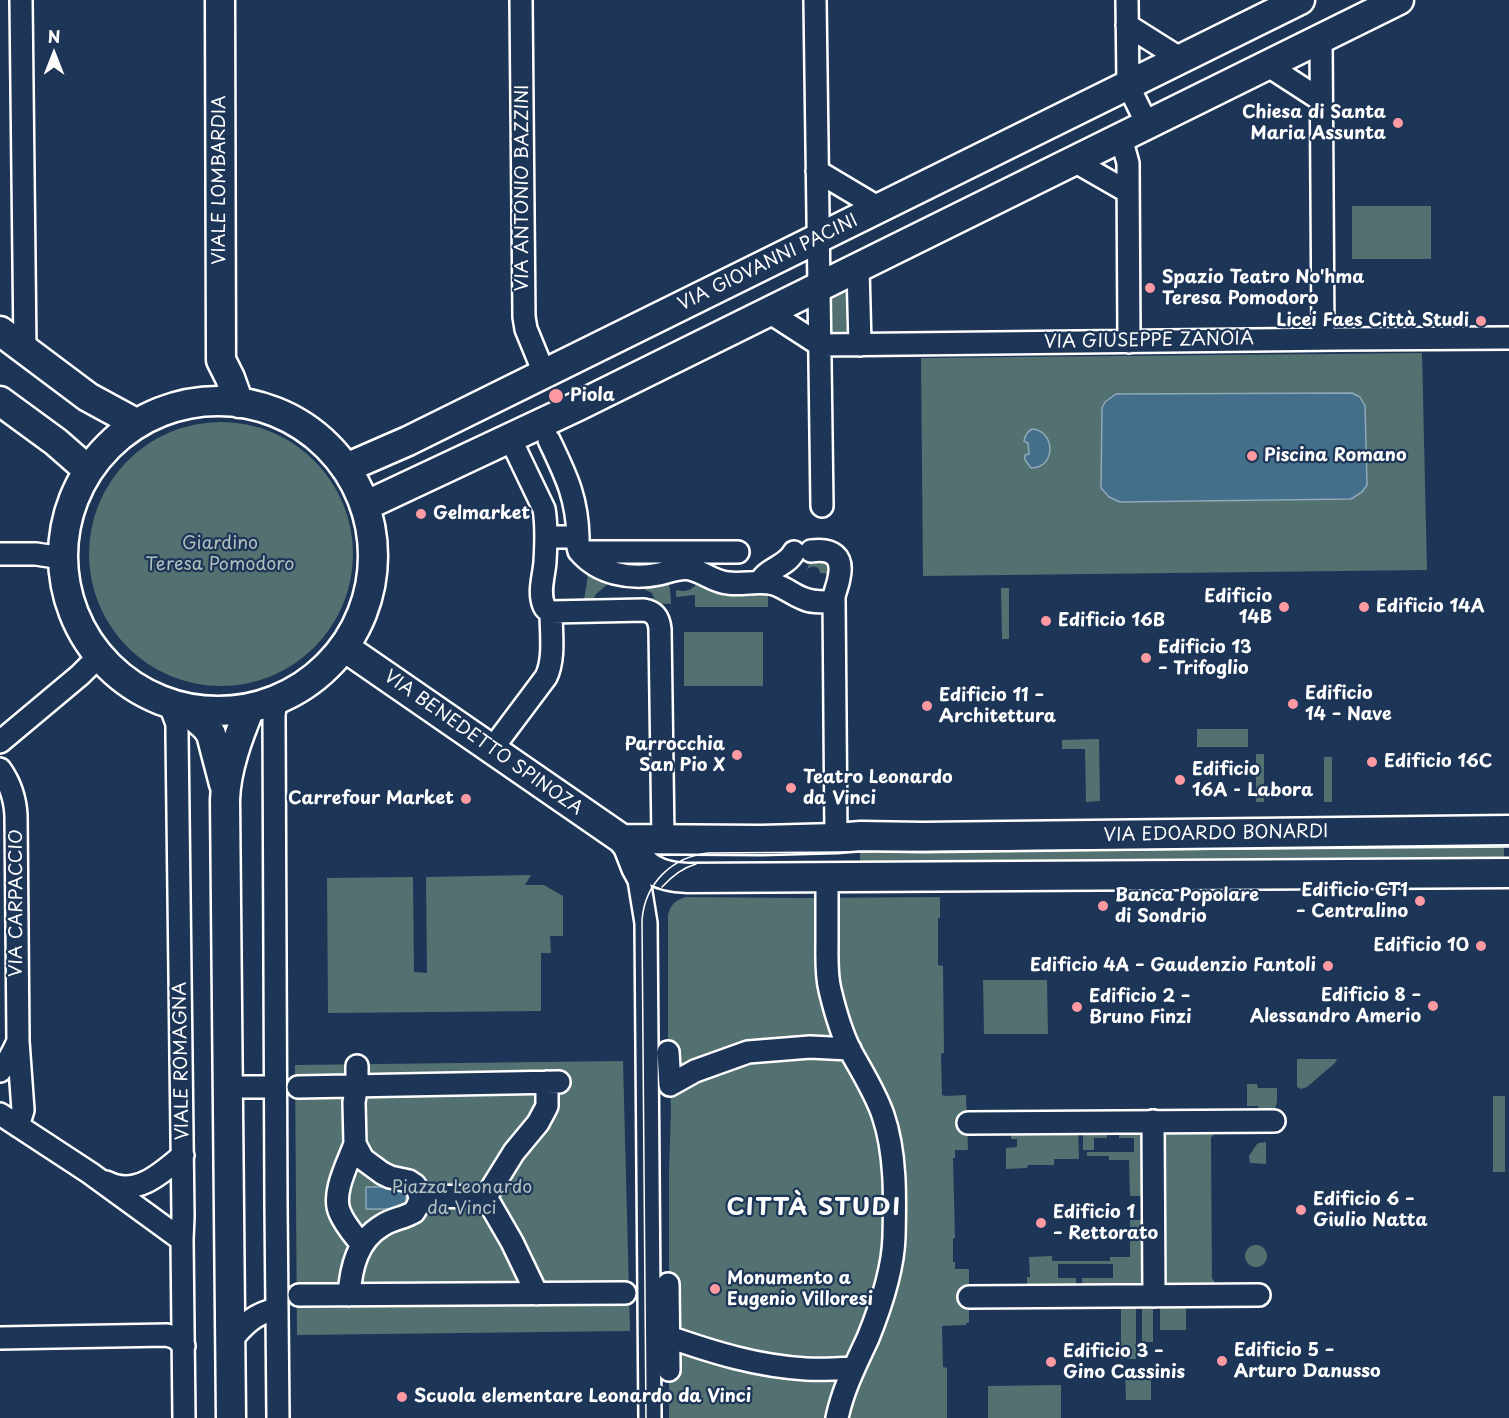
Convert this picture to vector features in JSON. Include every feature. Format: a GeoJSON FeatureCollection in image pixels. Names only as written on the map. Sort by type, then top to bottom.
{"type":"FeatureCollection","features":[{"type":"Feature","properties":{"kind":"street"},"geometry":{"type":"LineString","coordinates":[[21,0],[25,349]]}},
{"type":"Feature","properties":{"kind":"street","name":"VIALE LOMBARDIA"},"geometry":{"type":"LineString","coordinates":[[220,0],[221,360],[239,403]]}},
{"type":"Feature","properties":{"kind":"street","name":"VIA ANTONIO BAZZINI"},"geometry":{"type":"LineString","coordinates":[[521,0],[524,317],[526,329],[544,373]]}},
{"type":"Feature","properties":{"kind":"street"},"geometry":{"type":"LineString","coordinates":[[815,0],[822,506]]}},
{"type":"Feature","properties":{"kind":"street"},"geometry":{"type":"LineString","coordinates":[[1127,0],[1128,85],[1147,124]]}},
{"type":"Feature","properties":{"kind":"street","name":"VIA GIOVANNI PACINI"},"geometry":{"type":"LineString","coordinates":[[346,468],[408,441],[1300,0]]}},
{"type":"Feature","properties":{"kind":"street"},"geometry":{"type":"LineString","coordinates":[[366,506],[770,312],[1399,0]]}},
{"type":"Feature","properties":{"kind":"street"},"geometry":{"type":"LineString","coordinates":[[1127,25],[1180,59]]}},
{"type":"Feature","properties":{"kind":"street"},"geometry":{"type":"LineString","coordinates":[[1321,39],[1323,339]]}},
{"type":"Feature","properties":{"kind":"street"},"geometry":{"type":"LineString","coordinates":[[1267,65],[1321,100]]}},
{"type":"Feature","properties":{"kind":"street"},"geometry":{"type":"LineString","coordinates":[[1121,138],[1128,163],[1129,342]]}},
{"type":"Feature","properties":{"kind":"street"},"geometry":{"type":"LineString","coordinates":[[1074,161],[1128,192]]}},
{"type":"Feature","properties":{"kind":"street"},"geometry":{"type":"LineString","coordinates":[[817,171],[879,208]]}},
{"type":"Feature","properties":{"kind":"street"},"geometry":{"type":"LineString","coordinates":[[770,312],[820,345],[860,345],[858,268]]}},
{"type":"Feature","properties":{"kind":"street"},"geometry":{"type":"LineString","coordinates":[[675,309],[692,307],[699,310],[705,317],[708,329],[698,347]]}},
{"type":"Feature","properties":{"kind":"street"},"geometry":{"type":"LineString","coordinates":[[0,331],[88,397],[134,422]]}},
{"type":"Feature","properties":{"kind":"street","name":"VIA GIUSEPPE ZANOIA"},"geometry":{"type":"LineString","coordinates":[[860,345],[1509,338]]}},
{"type":"Feature","properties":{"kind":"street","name":"VIALE LOMBARDIA"},"geometry":{"type":"LineString","coordinates":[[199,402],[221,360]]}},
{"type":"Feature","properties":{"kind":"street"},"geometry":{"type":"LineString","coordinates":[[0,401],[56,442],[88,470]]}},
{"type":"Feature","properties":{"kind":"street"},"geometry":{"type":"LineString","coordinates":[[178,708],[216,711],[263,704],[290,694],[310,681],[344,647],[359,622],[369,594],[374,565],[372,535],[366,506],[358,488],[346,468],[326,444],[300,424],[272,410],[239,403],[199,402],[134,422],[100,454],[88,470],[74,497],[65,527],[62,558],[65,585],[72,610],[83,634],[114,672],[132,686],[178,708],[206,727],[211,734],[225,789],[231,1418]]}},
{"type":"Feature","properties":{"kind":"street"},"geometry":{"type":"LineString","coordinates":[[510,438],[544,509],[545,564],[542,595],[547,610],[551,612],[644,610],[651,612],[659,622],[663,839],[667,876]]}},
{"type":"Feature","properties":{"kind":"street"},"geometry":{"type":"LineString","coordinates":[[549,440],[554,467],[572,491],[577,516],[578,544],[590,561],[618,574],[637,576],[653,576],[676,570],[688,561]]}},
{"type":"Feature","properties":{"kind":"street"},"geometry":{"type":"LineString","coordinates":[[408,441],[400,454],[402,469],[411,477],[418,480],[425,479]]}},
{"type":"Feature","properties":{"kind":"street"},"geometry":{"type":"LineString","coordinates":[[552,536],[578,544],[584,552],[688,561],[738,552]]}},
{"type":"Feature","properties":{"kind":"street"},"geometry":{"type":"LineString","coordinates":[[622,839],[836,838],[834,602],[839,577],[839,562],[836,555],[813,549],[788,560],[765,575],[760,582]]}},
{"type":"Feature","properties":{"kind":"street"},"geometry":{"type":"LineString","coordinates":[[0,554],[36,554],[62,558]]}},
{"type":"Feature","properties":{"kind":"street"},"geometry":{"type":"LineString","coordinates":[[688,561],[698,571],[716,580],[728,583],[760,582],[778,585],[804,599],[834,602]]}},
{"type":"Feature","properties":{"kind":"street"},"geometry":{"type":"LineString","coordinates":[[634,603],[637,576]]}},
{"type":"Feature","properties":{"kind":"street"},"geometry":{"type":"LineString","coordinates":[[492,749],[549,671],[551,612]]}},
{"type":"Feature","properties":{"kind":"street","name":"VIA BENEDETTO SPINOZA"},"geometry":{"type":"LineString","coordinates":[[344,647],[622,839]]}},
{"type":"Feature","properties":{"kind":"street"},"geometry":{"type":"LineString","coordinates":[[0,742],[80,675],[99,656]]}},
{"type":"Feature","properties":{"kind":"street"},"geometry":{"type":"LineString","coordinates":[[225,789],[235,749],[263,704]]}},
{"type":"Feature","properties":{"kind":"street"},"geometry":{"type":"LineString","coordinates":[[263,704],[274,715],[278,1418]]}},
{"type":"Feature","properties":{"kind":"street","name":"VIALE ROMAGNA"},"geometry":{"type":"LineString","coordinates":[[178,708],[184,1418]]}},
{"type":"Feature","properties":{"kind":"street","name":"VIA CARPACCIO"},"geometry":{"type":"LineString","coordinates":[[0,769],[15,800],[16,815],[18,1041],[23,1110],[18,1126]]}},
{"type":"Feature","properties":{"kind":"street","name":"VIA EDOARDO BONARDI"},"geometry":{"type":"LineString","coordinates":[[836,838],[1509,830]]}},
{"type":"Feature","properties":{"kind":"street"},"geometry":{"type":"LineString","coordinates":[[622,839],[645,865],[654,871],[667,876],[687,878],[1509,873]]}},
{"type":"Feature","properties":{"kind":"street"},"geometry":{"type":"LineString","coordinates":[[622,839],[639,880],[646,923],[650,1418]]}},
{"type":"Feature","properties":{"kind":"street"},"geometry":{"type":"LineString","coordinates":[[646,923],[651,901],[660,884],[678,868],[689,862],[761,840]]}},
{"type":"Feature","properties":{"kind":"street"},"geometry":{"type":"LineString","coordinates":[[827,877],[829,987],[838,1022],[883,1116],[890,1146],[893,1179],[894,1239],[889,1274],[868,1336],[840,1402],[837,1418]]}},
{"type":"Feature","properties":{"kind":"street"},"geometry":{"type":"LineString","coordinates":[[686,1075],[748,1052],[808,1038],[850,1049]]}},
{"type":"Feature","properties":{"kind":"street","name":"VIA CARPACCIO"},"geometry":{"type":"LineString","coordinates":[[0,1071],[12,1056],[18,1041]]}},
{"type":"Feature","properties":{"kind":"street"},"geometry":{"type":"LineString","coordinates":[[298,1086],[357,1075],[508,1073],[553,1082],[547,1106],[538,1123],[514,1152],[486,1197]]}},
{"type":"Feature","properties":{"kind":"street"},"geometry":{"type":"LineString","coordinates":[[357,1075],[354,1102],[355,1144],[340,1183],[337,1199],[340,1215],[362,1245]]}},
{"type":"Feature","properties":{"kind":"street"},"geometry":{"type":"LineString","coordinates":[[228,1086],[275,1087]]}},
{"type":"Feature","properties":{"kind":"street"},"geometry":{"type":"LineString","coordinates":[[0,1114],[90,1173],[182,1240]]}},
{"type":"Feature","properties":{"kind":"street"},"geometry":{"type":"LineString","coordinates":[[968,1123],[1274,1120]]}},
{"type":"Feature","properties":{"kind":"street"},"geometry":{"type":"LineString","coordinates":[[1153,1121],[1154,1296]]}},
{"type":"Feature","properties":{"kind":"street"},"geometry":{"type":"LineString","coordinates":[[349,1295],[353,1264],[362,1245],[381,1225],[414,1212],[420,1196],[412,1183],[390,1177],[371,1166],[363,1159],[355,1144]]}},
{"type":"Feature","properties":{"kind":"street"},"geometry":{"type":"LineString","coordinates":[[90,1173],[113,1186],[127,1188],[151,1180],[183,1155]]}},
{"type":"Feature","properties":{"kind":"street"},"geometry":{"type":"LineString","coordinates":[[420,1196],[486,1197]]}},
{"type":"Feature","properties":{"kind":"street"},"geometry":{"type":"LineString","coordinates":[[486,1197],[512,1242],[537,1293]]}},
{"type":"Feature","properties":{"kind":"street"},"geometry":{"type":"LineString","coordinates":[[668,1284],[676,1366]]}},
{"type":"Feature","properties":{"kind":"street"},"geometry":{"type":"LineString","coordinates":[[299,1295],[625,1293]]}},
{"type":"Feature","properties":{"kind":"street"},"geometry":{"type":"LineString","coordinates":[[969,1297],[1258,1295]]}},
{"type":"Feature","properties":{"kind":"street"},"geometry":{"type":"LineString","coordinates":[[230,1342],[253,1317],[277,1309]]}},
{"type":"Feature","properties":{"kind":"street"},"geometry":{"type":"LineString","coordinates":[[0,1338],[167,1335],[176,1338],[184,1346]]}},
{"type":"Feature","properties":{"kind":"street"},"geometry":{"type":"LineString","coordinates":[[674,1339],[715,1353],[812,1376],[853,1368]]}},
{"type":"Feature","properties":{"kind":"green space"},"geometry":{"type":"Polygon","coordinates":[[[1352,206],[1431,206],[1431,259],[1352,259],[1352,206]]]}},
{"type":"Feature","properties":{"kind":"green space"},"geometry":{"type":"Polygon","coordinates":[[[853,284],[853,332],[827,333],[827,291],[853,284]]]}},
{"type":"Feature","properties":{"kind":"green space","name":"Piscina Romano"},"geometry":{"type":"Polygon","coordinates":[[[1422,353],[1427,570],[923,576],[921,358],[1422,353]]]}},
{"type":"Feature","properties":{"kind":"green space","name":"Giardino Teresa Pomodoro"},"geometry":{"type":"Polygon","coordinates":[[[221,422],[247,425],[271,432],[305,452],[323,470],[343,504],[350,528],[353,554],[350,580],[343,604],[323,638],[305,656],[271,676],[247,683],[221,686],[195,683],[171,676],[137,656],[119,638],[99,604],[92,580],[89,554],[92,528],[99,504],[119,470],[137,452],[171,432],[195,425],[221,422]]]}},
{"type":"Feature","properties":{"kind":"green space"},"geometry":{"type":"Polygon","coordinates":[[[823,553],[834,574],[820,573],[819,569],[814,567],[807,570],[810,560],[823,553]]]}},
{"type":"Feature","properties":{"kind":"green space"},"geometry":{"type":"Polygon","coordinates":[[[587,570],[608,584],[594,598],[627,598],[627,603],[584,604],[587,570]]]}},
{"type":"Feature","properties":{"kind":"green space"},"geometry":{"type":"Polygon","coordinates":[[[700,581],[708,588],[724,594],[768,590],[768,607],[695,607],[695,595],[676,597],[676,590],[687,591],[700,581]]]}},
{"type":"Feature","properties":{"kind":"green space"},"geometry":{"type":"Polygon","coordinates":[[[669,584],[671,604],[642,603],[642,598],[654,598],[652,593],[645,590],[645,586],[669,584]]]}},
{"type":"Feature","properties":{"kind":"green space"},"geometry":{"type":"Polygon","coordinates":[[[1001,588],[1009,588],[1009,639],[1002,639],[1001,588]]]}},
{"type":"Feature","properties":{"kind":"green space"},"geometry":{"type":"Polygon","coordinates":[[[684,632],[763,632],[763,686],[684,686],[684,632]]]}},
{"type":"Feature","properties":{"kind":"green space"},"geometry":{"type":"Polygon","coordinates":[[[1197,729],[1248,729],[1248,747],[1197,747],[1197,729]]]}},
{"type":"Feature","properties":{"kind":"green space"},"geometry":{"type":"Polygon","coordinates":[[[1099,739],[1100,801],[1086,802],[1085,749],[1062,749],[1062,740],[1099,739]]]}},
{"type":"Feature","properties":{"kind":"green space"},"geometry":{"type":"Polygon","coordinates":[[[1256,754],[1264,754],[1264,802],[1256,802],[1256,754]]]}},
{"type":"Feature","properties":{"kind":"green space"},"geometry":{"type":"Polygon","coordinates":[[[1324,757],[1332,757],[1332,802],[1324,802],[1324,757]]]}},
{"type":"Feature","properties":{"kind":"green space"},"geometry":{"type":"Polygon","coordinates":[[[1504,837],[1504,863],[860,868],[860,843],[1504,837]]]}},
{"type":"Feature","properties":{"kind":"green space"},"geometry":{"type":"Polygon","coordinates":[[[531,875],[525,885],[544,885],[563,896],[563,936],[550,936],[551,953],[541,953],[541,1011],[328,1013],[327,878],[413,877],[414,972],[427,973],[426,877],[531,875]]]}},
{"type":"Feature","properties":{"kind":"green space"},"geometry":{"type":"Polygon","coordinates":[[[686,897],[940,897],[938,965],[943,966],[942,1095],[966,1095],[968,1150],[955,1150],[955,1158],[953,1158],[955,1238],[953,1238],[953,1262],[955,1262],[955,1269],[969,1269],[969,1323],[942,1326],[943,1367],[947,1368],[947,1418],[669,1418],[671,1109],[668,1052],[668,916],[674,903],[686,897]]]}},
{"type":"Feature","properties":{"kind":"green space"},"geometry":{"type":"Polygon","coordinates":[[[983,980],[1047,980],[1048,1034],[984,1034],[983,980]]]}},
{"type":"Feature","properties":{"kind":"green space"},"geometry":{"type":"Polygon","coordinates":[[[1297,1059],[1337,1059],[1307,1087],[1301,1089],[1297,1087],[1297,1059]]]}},
{"type":"Feature","properties":{"kind":"green space","name":"Piazza Leonardo da Vinci"},"geometry":{"type":"Polygon","coordinates":[[[623,1061],[630,1331],[297,1335],[295,1065],[623,1061]]]}},
{"type":"Feature","properties":{"kind":"green space"},"geometry":{"type":"Polygon","coordinates":[[[1247,1084],[1257,1084],[1258,1088],[1277,1088],[1277,1102],[1274,1111],[1259,1115],[1258,1106],[1247,1106],[1247,1084]]]}},
{"type":"Feature","properties":{"kind":"green space"},"geometry":{"type":"Polygon","coordinates":[[[1493,1096],[1505,1096],[1505,1172],[1493,1172],[1493,1096]]]}},
{"type":"Feature","properties":{"kind":"green space"},"geometry":{"type":"Polygon","coordinates":[[[1011,1127],[1078,1127],[1079,1159],[1054,1159],[1054,1165],[1028,1165],[1027,1168],[1006,1169],[1006,1148],[1017,1147],[1017,1139],[1011,1139],[1011,1127]]]}},
{"type":"Feature","properties":{"kind":"green space"},"geometry":{"type":"Polygon","coordinates":[[[1083,1127],[1107,1127],[1107,1138],[1094,1138],[1094,1150],[1083,1150],[1083,1127]]]}},
{"type":"Feature","properties":{"kind":"green space"},"geometry":{"type":"Polygon","coordinates":[[[1119,1127],[1148,1127],[1149,1196],[1130,1196],[1129,1160],[1109,1160],[1109,1156],[1087,1156],[1087,1152],[1134,1152],[1134,1138],[1119,1138],[1119,1127]]]}},
{"type":"Feature","properties":{"kind":"green space"},"geometry":{"type":"Polygon","coordinates":[[[1157,1127],[1213,1127],[1211,1137],[1214,1290],[1158,1290],[1157,1127]]]}},
{"type":"Feature","properties":{"kind":"green space"},"geometry":{"type":"Polygon","coordinates":[[[1266,1142],[1266,1164],[1250,1163],[1249,1156],[1257,1144],[1266,1142]]]}},
{"type":"Feature","properties":{"kind":"green space"},"geometry":{"type":"Polygon","coordinates":[[[1130,1220],[1149,1220],[1149,1290],[1083,1291],[1082,1278],[1113,1278],[1113,1264],[1058,1264],[1058,1278],[1076,1278],[1076,1291],[1027,1291],[1027,1277],[1030,1277],[1029,1257],[1052,1256],[1052,1261],[1110,1261],[1110,1257],[1130,1257],[1130,1220]]]}},
{"type":"Feature","properties":{"kind":"green space"},"geometry":{"type":"Polygon","coordinates":[[[1256,1245],[1264,1248],[1267,1256],[1264,1264],[1256,1267],[1248,1264],[1245,1256],[1248,1248],[1256,1245]]]}},
{"type":"Feature","properties":{"kind":"green space"},"geometry":{"type":"Polygon","coordinates":[[[1160,1301],[1186,1301],[1186,1330],[1160,1330],[1160,1301]]]}},
{"type":"Feature","properties":{"kind":"green space"},"geometry":{"type":"Polygon","coordinates":[[[1121,1305],[1136,1305],[1136,1359],[1121,1359],[1121,1305]]]}},
{"type":"Feature","properties":{"kind":"green space"},"geometry":{"type":"Polygon","coordinates":[[[1142,1305],[1153,1305],[1153,1342],[1142,1342],[1142,1305]]]}},
{"type":"Feature","properties":{"kind":"green space"},"geometry":{"type":"Polygon","coordinates":[[[1125,1371],[1151,1371],[1151,1400],[1126,1400],[1125,1371]]]}},
{"type":"Feature","properties":{"kind":"green space"},"geometry":{"type":"Polygon","coordinates":[[[1061,1385],[1061,1418],[988,1418],[988,1386],[1061,1385]]]}},
{"type":"Feature","properties":{"kind":"water","name":"Piscina Romano"},"geometry":{"type":"Polygon","coordinates":[[[1352,393],[1360,397],[1365,406],[1367,485],[1362,492],[1351,499],[1120,502],[1109,497],[1101,488],[1102,408],[1105,402],[1116,394],[1352,393]]]}},
{"type":"Feature","properties":{"kind":"water"},"geometry":{"type":"Polygon","coordinates":[[[1032,429],[1040,431],[1045,436],[1050,449],[1045,462],[1031,468],[1025,460],[1025,455],[1029,454],[1028,443],[1024,441],[1026,434],[1032,429]]]}},
{"type":"Feature","properties":{"kind":"water"},"geometry":{"type":"Polygon","coordinates":[[[366,1187],[406,1187],[406,1209],[366,1209],[366,1187]]]}},
{"type":"Feature","properties":{"kind":"tram line"},"geometry":{"type":"LineString","coordinates":[[646,1418],[642,920],[649,894],[663,874],[672,866],[683,860],[708,853],[1509,847]]}},
{"type":"Feature","properties":{"kind":"tram line"},"geometry":{"type":"LineString","coordinates":[[662,887],[678,873],[696,864]]}},
{"type":"Feature","properties":{"kind":"place","name":"Chiesa di Santa Maria Assunta"},"geometry":{"type":"Point","coordinates":[1398,123]}},
{"type":"Feature","properties":{"kind":"place","name":"Spazio Teatro No'hma Teresa Pomodoro"},"geometry":{"type":"Point","coordinates":[1150,288]}},
{"type":"Feature","properties":{"kind":"place","name":"Licei Faes Città Studi"},"geometry":{"type":"Point","coordinates":[1481,321]}},
{"type":"Feature","properties":{"kind":"place","name":"Piola"},"geometry":{"type":"Point","coordinates":[556,396]}},
{"type":"Feature","properties":{"kind":"place","name":"Piscina Romano"},"geometry":{"type":"Point","coordinates":[1252,456]}},
{"type":"Feature","properties":{"kind":"place","name":"Gelmarket"},"geometry":{"type":"Point","coordinates":[421,514]}},
{"type":"Feature","properties":{"kind":"place","name":"Edificio 14B"},"geometry":{"type":"Point","coordinates":[1284,607]}},
{"type":"Feature","properties":{"kind":"place","name":"Edificio 14A"},"geometry":{"type":"Point","coordinates":[1364,607]}},
{"type":"Feature","properties":{"kind":"place","name":"Edificio 16B"},"geometry":{"type":"Point","coordinates":[1046,621]}},
{"type":"Feature","properties":{"kind":"place","name":"Edificio 13 – Trifoglio"},"geometry":{"type":"Point","coordinates":[1146,658]}},
{"type":"Feature","properties":{"kind":"place","name":"Edificio 14 – Nave"},"geometry":{"type":"Point","coordinates":[1293,704]}},
{"type":"Feature","properties":{"kind":"place","name":"Edificio 11 – Architettura"},"geometry":{"type":"Point","coordinates":[927,706]}},
{"type":"Feature","properties":{"kind":"place","name":"Parrocchia San Pio X"},"geometry":{"type":"Point","coordinates":[737,755]}},
{"type":"Feature","properties":{"kind":"place","name":"Edificio 16C"},"geometry":{"type":"Point","coordinates":[1372,762]}},
{"type":"Feature","properties":{"kind":"place","name":"Edificio 16A - Labora"},"geometry":{"type":"Point","coordinates":[1180,780]}},
{"type":"Feature","properties":{"kind":"place","name":"Teatro Leonardo da Vinci"},"geometry":{"type":"Point","coordinates":[791,788]}},
{"type":"Feature","properties":{"kind":"place","name":"Carrefour Market"},"geometry":{"type":"Point","coordinates":[466,799]}},
{"type":"Feature","properties":{"kind":"place","name":"Edificio CT1 – Centralino"},"geometry":{"type":"Point","coordinates":[1420,901]}},
{"type":"Feature","properties":{"kind":"place","name":"Banca Popolare di Sondrio"},"geometry":{"type":"Point","coordinates":[1103,906]}},
{"type":"Feature","properties":{"kind":"place","name":"Edificio 10"},"geometry":{"type":"Point","coordinates":[1481,946]}},
{"type":"Feature","properties":{"kind":"place","name":"Edificio 4A – Gaudenzio Fantoli"},"geometry":{"type":"Point","coordinates":[1328,966]}},
{"type":"Feature","properties":{"kind":"place","name":"Edificio 8 – Alessandro Amerio"},"geometry":{"type":"Point","coordinates":[1433,1006]}},
{"type":"Feature","properties":{"kind":"place","name":"Edificio 2 – Bruno Finzi"},"geometry":{"type":"Point","coordinates":[1077,1007]}},
{"type":"Feature","properties":{"kind":"place","name":"Edificio 6 – Giulio Natta"},"geometry":{"type":"Point","coordinates":[1301,1210]}},
{"type":"Feature","properties":{"kind":"place","name":"Edificio 1 – Rettorato"},"geometry":{"type":"Point","coordinates":[1041,1223]}},
{"type":"Feature","properties":{"kind":"place","name":"Monumento a Eugenio Villoresi"},"geometry":{"type":"Point","coordinates":[715,1289]}},
{"type":"Feature","properties":{"kind":"place","name":"Edificio 5 – Arturo Danusso"},"geometry":{"type":"Point","coordinates":[1222,1361]}},
{"type":"Feature","properties":{"kind":"place","name":"Edificio 3 – Gino Cassinis"},"geometry":{"type":"Point","coordinates":[1051,1362]}},
{"type":"Feature","properties":{"kind":"place","name":"Scuola elementare Leonardo da Vinci"},"geometry":{"type":"Point","coordinates":[402,1397]}},
{"type":"Feature","properties":{"kind":"district","name":"CITTÀ STUDI"},"geometry":{"type":"Point","coordinates":[814,1208]}}]}
